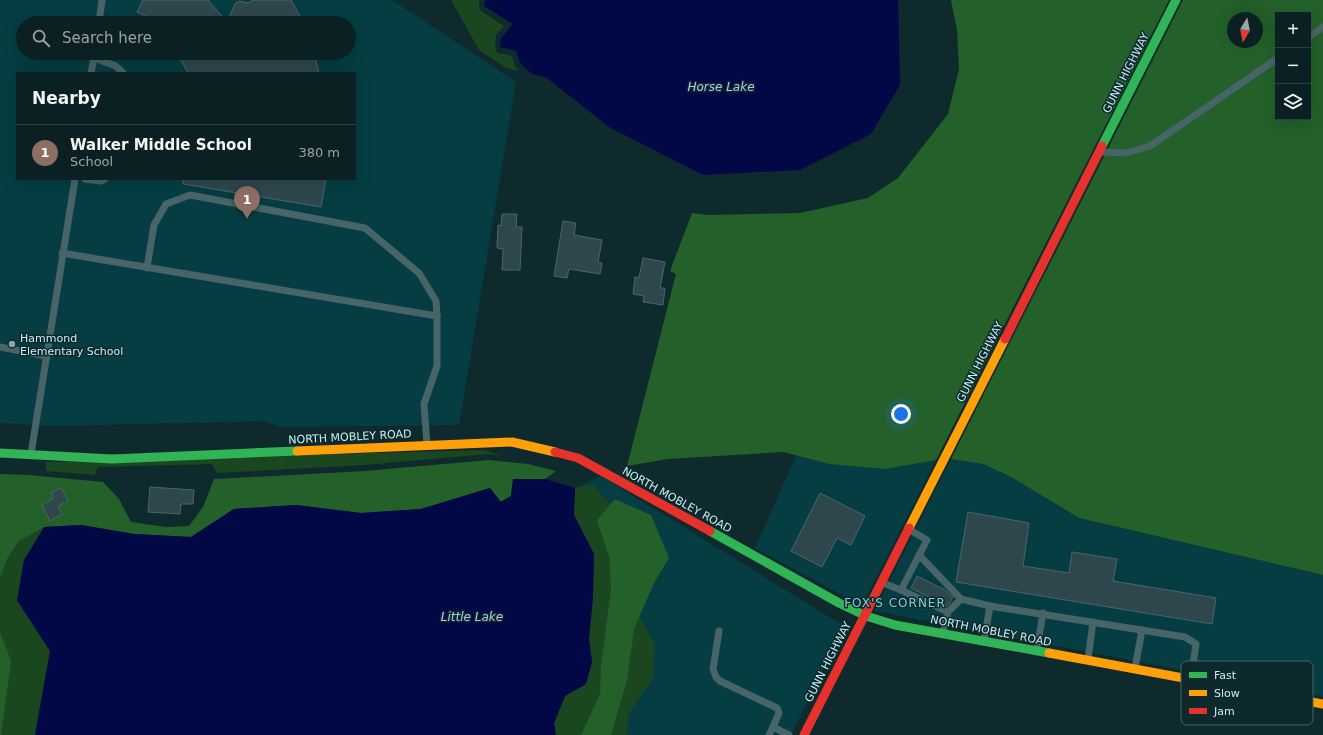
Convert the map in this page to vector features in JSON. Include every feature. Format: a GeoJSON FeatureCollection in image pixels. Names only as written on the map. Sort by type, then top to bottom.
{"type":"FeatureCollection","features":[{"type":"Feature","properties":{"kind":"street","name":"GUNN HIGHWAY"},"geometry":{"type":"LineString","coordinates":[[804,735],[1176,0]]}},
{"type":"Feature","properties":{"kind":"street","name":"NORTH MOBLEY ROAD"},"geometry":{"type":"LineString","coordinates":[[0,453],[112,459],[512,442],[578,458],[864,616],[895,625],[1181,678]]}},
{"type":"Feature","properties":{"kind":"street","name":"NORTH MOBLEY ROAD"},"geometry":{"type":"LineString","coordinates":[[1313,702],[1323,704]]}},
{"type":"Feature","properties":{"kind":"lane"},"geometry":{"type":"LineString","coordinates":[[100,16],[102,0]]}},
{"type":"Feature","properties":{"kind":"lane"},"geometry":{"type":"LineString","coordinates":[[1311,35],[1323,27]]}},
{"type":"Feature","properties":{"kind":"lane"},"geometry":{"type":"LineString","coordinates":[[91,72],[93,60]]}},
{"type":"Feature","properties":{"kind":"lane"},"geometry":{"type":"LineString","coordinates":[[103,60],[116,66],[122,72]]}},
{"type":"Feature","properties":{"kind":"lane"},"geometry":{"type":"LineString","coordinates":[[1100,152],[1126,153],[1150,146],[1275,60]]}},
{"type":"Feature","properties":{"kind":"lane"},"geometry":{"type":"LineString","coordinates":[[31,454],[74,180]]}},
{"type":"Feature","properties":{"kind":"lane"},"geometry":{"type":"LineString","coordinates":[[93,180],[103,180]]}},
{"type":"Feature","properties":{"kind":"lane"},"geometry":{"type":"LineString","coordinates":[[147,268],[154,224],[166,204],[190,195],[365,228],[419,273],[436,300],[437,366],[424,404],[427,445]]}},
{"type":"Feature","properties":{"kind":"lane"},"geometry":{"type":"LineString","coordinates":[[62,253],[437,316]]}},
{"type":"Feature","properties":{"kind":"lane"},"geometry":{"type":"LineString","coordinates":[[0,347],[46,356]]}},
{"type":"Feature","properties":{"kind":"lane"},"geometry":{"type":"LineString","coordinates":[[901,590],[927,540],[908,529]]}},
{"type":"Feature","properties":{"kind":"lane"},"geometry":{"type":"LineString","coordinates":[[919,555],[960,599],[990,606],[1043,613],[1185,638],[1196,644],[1193,661]]}},
{"type":"Feature","properties":{"kind":"lane"},"geometry":{"type":"LineString","coordinates":[[881,582],[948,612]]}},
{"type":"Feature","properties":{"kind":"lane"},"geometry":{"type":"LineString","coordinates":[[942,634],[948,612],[960,599]]}},
{"type":"Feature","properties":{"kind":"lane"},"geometry":{"type":"LineString","coordinates":[[984,642],[990,606]]}},
{"type":"Feature","properties":{"kind":"lane"},"geometry":{"type":"LineString","coordinates":[[1036,651],[1043,613]]}},
{"type":"Feature","properties":{"kind":"lane"},"geometry":{"type":"LineString","coordinates":[[1087,661],[1093,622]]}},
{"type":"Feature","properties":{"kind":"lane"},"geometry":{"type":"LineString","coordinates":[[1135,670],[1142,630]]}},
{"type":"Feature","properties":{"kind":"lane"},"geometry":{"type":"LineString","coordinates":[[719,631],[713,670],[716,677],[720,681],[777,708],[779,713],[774,727],[769,735]]}},
{"type":"Feature","properties":{"kind":"lane"},"geometry":{"type":"LineString","coordinates":[[774,727],[789,735]]}},
{"type":"Feature","properties":{"kind":"shaded area"},"geometry":{"type":"Polygon","coordinates":[[[0,0],[392,0],[516,82],[459,425],[282,427],[263,421],[53,426],[0,423],[0,0]]]}},
{"type":"Feature","properties":{"kind":"shaded area"},"geometry":{"type":"Polygon","coordinates":[[[796,456],[829,464],[936,460],[862,606],[755,548],[796,456]]]}},
{"type":"Feature","properties":{"kind":"shaded area"},"geometry":{"type":"Polygon","coordinates":[[[951,459],[983,464],[1011,477],[1079,518],[1323,575],[1323,697],[1313,695],[1313,661],[1181,661],[1181,670],[874,611],[951,459]]]}},
{"type":"Feature","properties":{"kind":"shaded area"},"geometry":{"type":"Polygon","coordinates":[[[601,476],[844,626],[791,735],[556,735],[565,696],[586,684],[592,662],[589,639],[593,597],[594,554],[574,515],[575,488],[601,476]]]}},
{"type":"Feature","properties":{"kind":"green space"},"geometry":{"type":"Polygon","coordinates":[[[451,0],[479,0],[479,7],[481,11],[504,26],[496,35],[495,49],[498,53],[512,56],[515,67],[519,71],[506,68],[479,50],[451,0]]]}},
{"type":"Feature","properties":{"kind":"green space"},"geometry":{"type":"Polygon","coordinates":[[[951,0],[1169,0],[936,460],[885,469],[829,464],[783,452],[668,459],[627,466],[676,274],[670,271],[692,213],[708,215],[800,213],[868,198],[898,178],[948,114],[959,69],[957,30],[951,0]]]}},
{"type":"Feature","properties":{"kind":"green space"},"geometry":{"type":"Polygon","coordinates":[[[1183,0],[1323,0],[1323,575],[1079,518],[1011,477],[983,464],[951,459],[1183,0]]]}},
{"type":"Feature","properties":{"kind":"green space"},"geometry":{"type":"Polygon","coordinates":[[[484,450],[503,456],[488,454],[365,465],[217,473],[212,464],[99,467],[96,470],[95,475],[46,471],[46,462],[484,450]]]}},
{"type":"Feature","properties":{"kind":"green space"},"geometry":{"type":"Polygon","coordinates":[[[489,460],[528,464],[556,471],[545,479],[513,479],[511,496],[500,502],[490,488],[421,509],[361,513],[296,505],[234,509],[191,537],[134,534],[81,525],[44,527],[19,541],[8,557],[0,577],[0,474],[29,475],[103,482],[119,499],[131,522],[166,527],[189,526],[203,507],[214,479],[365,471],[489,460]]]}},
{"type":"Feature","properties":{"kind":"green space"},"geometry":{"type":"Polygon","coordinates":[[[0,475],[58,492],[17,600],[50,651],[35,735],[0,735],[0,475]]]}},
{"type":"Feature","properties":{"kind":"green space"},"geometry":{"type":"Polygon","coordinates":[[[593,485],[616,511],[636,580],[640,618],[654,643],[653,678],[629,713],[626,735],[556,735],[554,723],[565,696],[586,684],[592,662],[589,639],[593,597],[594,554],[574,515],[575,488],[593,485]]]}},
{"type":"Feature","properties":{"kind":"green space"},"geometry":{"type":"Polygon","coordinates":[[[615,499],[651,515],[669,558],[654,583],[634,629],[627,680],[611,735],[581,735],[600,694],[601,666],[611,589],[609,556],[597,520],[615,499]]]}},
{"type":"Feature","properties":{"kind":"green space"},"geometry":{"type":"Polygon","coordinates":[[[0,632],[11,661],[1,735],[0,735],[0,632]]]}},
{"type":"Feature","properties":{"kind":"water","name":"Horse Lake"},"geometry":{"type":"Polygon","coordinates":[[[485,0],[898,0],[900,85],[871,134],[800,170],[703,175],[609,127],[547,78],[532,74],[520,63],[516,51],[500,47],[501,38],[513,24],[484,6],[485,0]]]}},
{"type":"Feature","properties":{"kind":"water","name":"Little Lake"},"geometry":{"type":"Polygon","coordinates":[[[513,479],[545,479],[575,488],[574,515],[594,554],[593,597],[589,639],[592,662],[586,684],[565,696],[554,723],[556,735],[35,735],[50,651],[17,600],[24,560],[44,527],[81,525],[134,534],[191,537],[234,509],[296,505],[361,513],[421,509],[490,488],[501,502],[511,496],[513,479]]]}},
{"type":"Feature","properties":{"kind":"building"},"geometry":{"type":"Polygon","coordinates":[[[143,0],[208,0],[222,16],[146,16],[137,12],[143,0]]]}},
{"type":"Feature","properties":{"kind":"building"},"geometry":{"type":"Polygon","coordinates":[[[253,0],[291,0],[300,16],[230,16],[235,4],[239,1],[248,3],[253,0]]]}},
{"type":"Feature","properties":{"kind":"building"},"geometry":{"type":"Polygon","coordinates":[[[181,60],[316,60],[319,72],[187,72],[181,60]]]}},
{"type":"Feature","properties":{"kind":"building"},"geometry":{"type":"Polygon","coordinates":[[[183,180],[326,180],[321,207],[183,184],[183,180]]]}},
{"type":"Feature","properties":{"kind":"building"},"geometry":{"type":"Polygon","coordinates":[[[502,214],[517,214],[516,227],[522,227],[520,270],[502,270],[503,249],[497,248],[498,225],[501,226],[502,214]]]}},
{"type":"Feature","properties":{"kind":"building"},"geometry":{"type":"Polygon","coordinates":[[[563,221],[576,223],[574,235],[602,240],[598,262],[602,263],[600,274],[569,269],[567,278],[554,276],[563,221]]]}},
{"type":"Feature","properties":{"kind":"building"},"geometry":{"type":"Polygon","coordinates":[[[643,258],[665,262],[660,288],[665,288],[663,305],[643,302],[644,296],[633,294],[635,277],[639,278],[643,258]]]}},
{"type":"Feature","properties":{"kind":"building"},"geometry":{"type":"Polygon","coordinates":[[[150,487],[194,490],[193,504],[181,504],[180,514],[148,512],[150,487]]]}},
{"type":"Feature","properties":{"kind":"building"},"geometry":{"type":"Polygon","coordinates":[[[61,488],[68,501],[58,506],[62,514],[50,521],[42,505],[54,498],[51,493],[61,488]]]}},
{"type":"Feature","properties":{"kind":"building"},"geometry":{"type":"Polygon","coordinates":[[[820,493],[865,516],[851,545],[837,538],[822,567],[791,551],[820,493]]]}},
{"type":"Feature","properties":{"kind":"building"},"geometry":{"type":"Polygon","coordinates":[[[968,512],[1029,523],[1023,566],[1069,573],[1072,552],[1117,559],[1113,581],[1216,598],[1212,624],[956,582],[968,512]]]}},
{"type":"Feature","properties":{"kind":"building"},"geometry":{"type":"Polygon","coordinates":[[[917,576],[945,590],[953,597],[949,604],[947,606],[911,588],[917,576]]]}},
{"type":"Feature","properties":{"kind":"traffic: fast"},"geometry":{"type":"LineString","coordinates":[[1102,146],[1176,0]]}},
{"type":"Feature","properties":{"kind":"traffic: fast"},"geometry":{"type":"LineString","coordinates":[[0,453],[112,459],[297,451]]}},
{"type":"Feature","properties":{"kind":"traffic: fast"},"geometry":{"type":"LineString","coordinates":[[710,531],[839,603],[866,616],[895,625],[1049,653]]}},
{"type":"Feature","properties":{"kind":"traffic: slow"},"geometry":{"type":"LineString","coordinates":[[909,528],[1005,339]]}},
{"type":"Feature","properties":{"kind":"traffic: slow"},"geometry":{"type":"LineString","coordinates":[[297,451],[512,442],[555,452]]}},
{"type":"Feature","properties":{"kind":"traffic: slow"},"geometry":{"type":"LineString","coordinates":[[1049,653],[1181,678]]}},
{"type":"Feature","properties":{"kind":"traffic: slow"},"geometry":{"type":"LineString","coordinates":[[1313,702],[1323,704]]}},
{"type":"Feature","properties":{"kind":"traffic: jam"},"geometry":{"type":"LineString","coordinates":[[1005,339],[1102,146]]}},
{"type":"Feature","properties":{"kind":"traffic: jam"},"geometry":{"type":"LineString","coordinates":[[555,452],[578,458],[710,531]]}},
{"type":"Feature","properties":{"kind":"traffic: jam"},"geometry":{"type":"LineString","coordinates":[[804,735],[909,528]]}},
{"type":"Feature","properties":{"kind":"place","name":"Walker Middle School"},"geometry":{"type":"Point","coordinates":[247,219]}},
{"type":"Feature","properties":{"kind":"place","name":"Hammond Elementary School"},"geometry":{"type":"Point","coordinates":[12,344]}},
{"type":"Feature","properties":{"kind":"district","name":"FOX'S CORNER"},"geometry":{"type":"Point","coordinates":[895,603]}}]}
